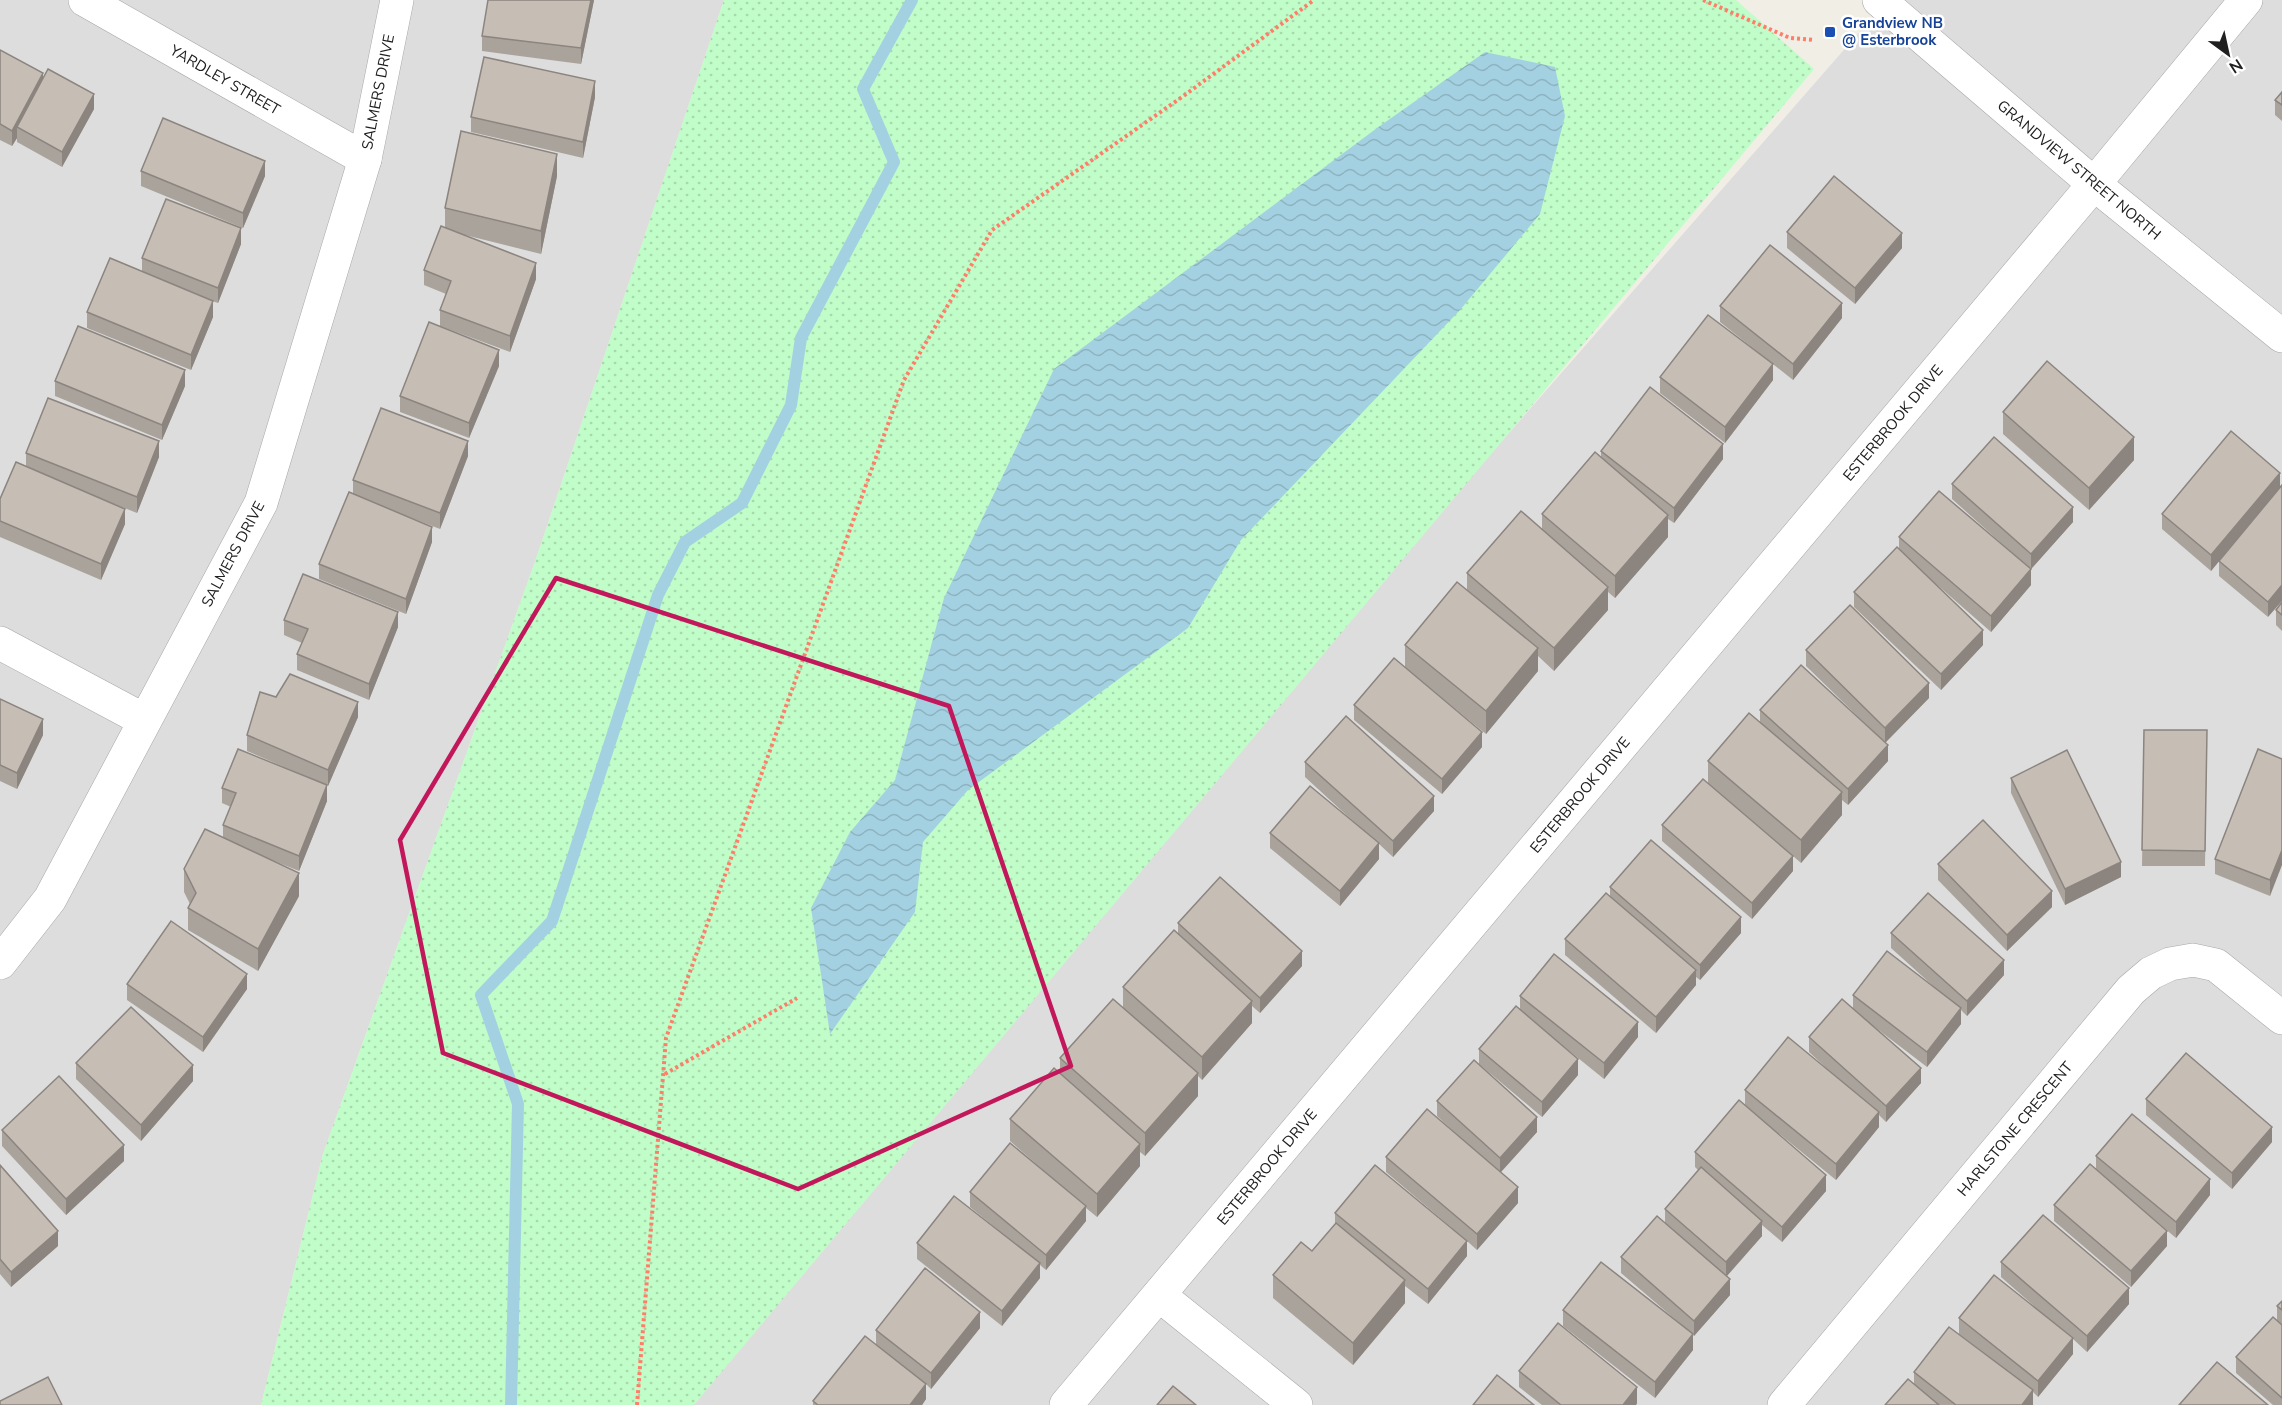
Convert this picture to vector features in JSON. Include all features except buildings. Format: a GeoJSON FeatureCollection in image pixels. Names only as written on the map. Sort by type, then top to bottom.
{"type":"FeatureCollection","features":[{"type":"Feature","properties":{"kind":"street","name":"YARDLEY STREET"},"geometry":{"type":"LineString","coordinates":[[85,0],[365,159]]}},
{"type":"Feature","properties":{"kind":"street","name":"SALMERS DRIVE"},"geometry":{"type":"LineString","coordinates":[[0,963],[50,899],[261,503],[365,159],[397,0]]}},
{"type":"Feature","properties":{"kind":"street","name":"GRANDVIEW STREET NORTH"},"geometry":{"type":"LineString","coordinates":[[1879,0],[2094,184],[2282,336]]}},
{"type":"Feature","properties":{"kind":"street","name":"ESTERBROOK DRIVE"},"geometry":{"type":"LineString","coordinates":[[1066,1405],[2094,184],[2246,0]]}},
{"type":"Feature","properties":{"kind":"street"},"geometry":{"type":"LineString","coordinates":[[0,642],[144,720]]}},
{"type":"Feature","properties":{"kind":"street","name":"HARLSTONE CRESCENT"},"geometry":{"type":"LineString","coordinates":[[1784,1405],[2131,990],[2151,973],[2170,964],[2193,960],[2216,964],[2282,1018]]}},
{"type":"Feature","properties":{"kind":"street"},"geometry":{"type":"LineString","coordinates":[[1159,1295],[1296,1405]]}},
{"type":"Feature","properties":{"kind":"path"},"geometry":{"type":"LineString","coordinates":[[637,1405],[666,1038],[904,380],[992,230],[1182,97],[1314,0]]}},
{"type":"Feature","properties":{"kind":"path"},"geometry":{"type":"LineString","coordinates":[[1703,0],[1790,38],[1814,40]]}},
{"type":"Feature","properties":{"kind":"path"},"geometry":{"type":"LineString","coordinates":[[664,1074],[797,998]]}},
{"type":"Feature","properties":{"kind":"highlighted area"},"geometry":{"type":"Polygon","coordinates":[[[556,578],[949,706],[1071,1066],[798,1189],[443,1053],[400,840],[556,578]]]}},
{"type":"Feature","properties":{"kind":"shaded area"},"geometry":{"type":"Polygon","coordinates":[[[0,0],[724,0],[537,556],[323,1154],[261,1405],[0,1405],[0,0]]]}},
{"type":"Feature","properties":{"kind":"shaded area"},"geometry":{"type":"Polygon","coordinates":[[[1894,0],[2282,0],[2282,328],[1894,0]]]}},
{"type":"Feature","properties":{"kind":"shaded area"},"geometry":{"type":"Polygon","coordinates":[[[1884,4],[2282,337],[2282,1405],[648,1405],[1348,617],[1884,4]]]}},
{"type":"Feature","properties":{"kind":"green space"},"geometry":{"type":"Polygon","coordinates":[[[724,0],[1736,0],[1814,69],[694,1405],[261,1405],[323,1154],[537,556],[724,0]]]}},
{"type":"Feature","properties":{"kind":"water"},"geometry":{"type":"Polygon","coordinates":[[[1485,52],[1555,67],[1565,116],[1540,214],[1460,310],[1241,540],[1188,628],[968,790],[923,842],[915,912],[830,1034],[811,908],[850,832],[895,780],[944,598],[1054,369],[1377,128],[1485,52]]]}},
{"type":"Feature","properties":{"kind":"waterway"},"geometry":{"type":"LineString","coordinates":[[511,1405],[518,1104],[481,995],[552,921],[658,595],[685,542],[742,503],[791,405],[801,338],[894,162],[863,89],[912,0]]}},
{"type":"Feature","properties":{"kind":"place","name":"Grandview NB @ Esterbrook"},"geometry":{"type":"Point","coordinates":[1830,32]}}]}
